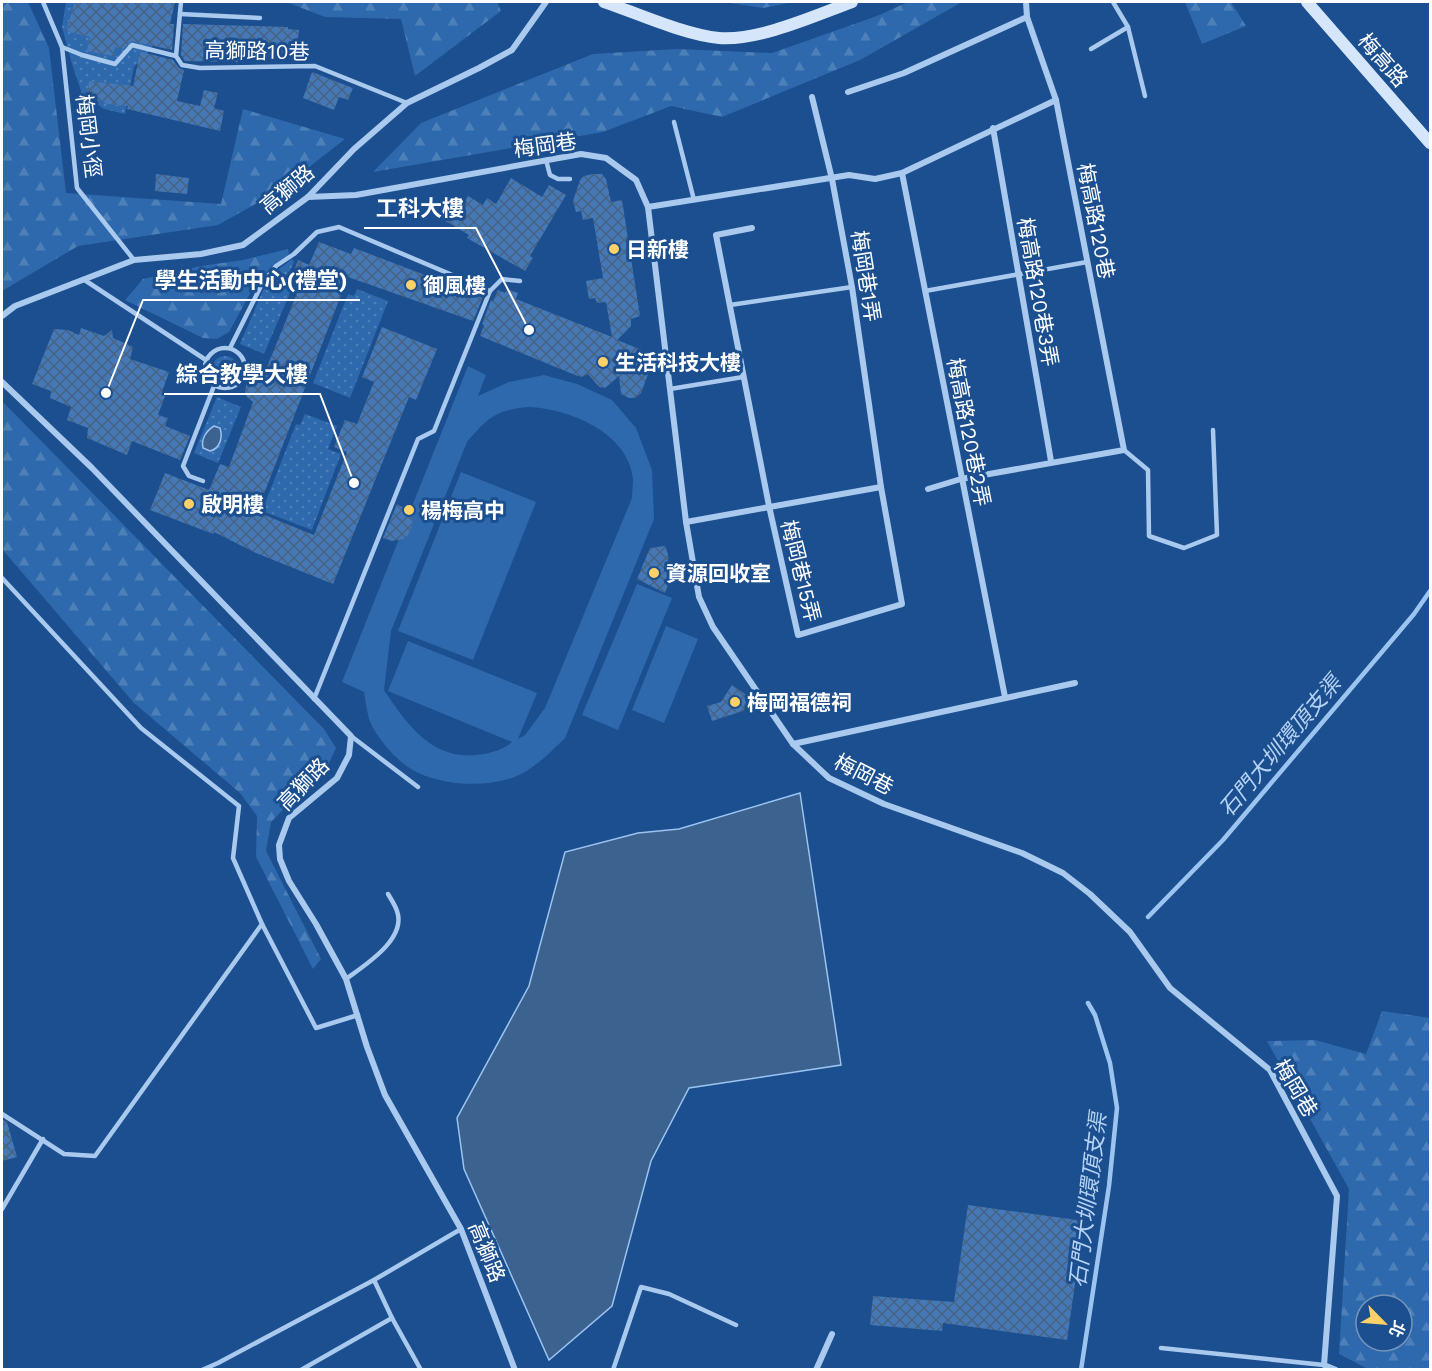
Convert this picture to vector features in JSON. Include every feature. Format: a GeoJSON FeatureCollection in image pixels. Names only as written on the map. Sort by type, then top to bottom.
{"type":"FeatureCollection","features":[{"type":"Feature","properties":{"kind":"street","name":"高獅路"},"geometry":{"type":"LineString","coordinates":[[2,316],[15,306],[134,260],[201,254],[243,245],[308,197],[354,149],[407,103],[512,50],[546,2]]}},
{"type":"Feature","properties":{"kind":"street"},"geometry":{"type":"LineString","coordinates":[[604,2],[675,27],[718,38],[744,37],[797,22],[852,2]]}},
{"type":"Feature","properties":{"kind":"street","name":"梅高路120巷"},"geometry":{"type":"LineString","coordinates":[[1026,2],[1027,17],[1056,100],[1125,450]]}},
{"type":"Feature","properties":{"kind":"street","name":"梅高路"},"geometry":{"type":"LineString","coordinates":[[1307,2],[1431,143]]}},
{"type":"Feature","properties":{"kind":"street"},"geometry":{"type":"LineString","coordinates":[[848,92],[904,74],[1027,17]]}},
{"type":"Feature","properties":{"kind":"street","name":"梅岡巷1弄"},"geometry":{"type":"LineString","coordinates":[[812,97],[832,179],[866,379]]}},
{"type":"Feature","properties":{"kind":"street"},"geometry":{"type":"LineString","coordinates":[[648,207],[849,175],[875,179],[902,173],[1056,100]]}},
{"type":"Feature","properties":{"kind":"street","name":"梅高路120巷3弄"},"geometry":{"type":"LineString","coordinates":[[993,128],[1051,461]]}},
{"type":"Feature","properties":{"kind":"street","name":"梅岡巷"},"geometry":{"type":"LineString","coordinates":[[308,197],[356,195],[581,154],[606,158],[636,180],[648,207],[686,522],[699,597],[713,627],[794,744],[829,778],[884,804],[1022,853],[1064,873],[1130,932],[1170,988],[1270,1070],[1337,1196],[1324,1365]]}},
{"type":"Feature","properties":{"kind":"street","name":"梅高路120巷2弄"},"geometry":{"type":"LineString","coordinates":[[902,173],[1005,697]]}},
{"type":"Feature","properties":{"kind":"street","name":"梅岡巷15弄"},"geometry":{"type":"LineString","coordinates":[[752,228],[716,235],[769,506],[798,635],[902,604],[881,487],[866,379]]}},
{"type":"Feature","properties":{"kind":"street"},"geometry":{"type":"LineString","coordinates":[[2,382],[92,468],[351,736]]}},
{"type":"Feature","properties":{"kind":"street"},"geometry":{"type":"LineString","coordinates":[[928,489],[962,479],[1051,461],[1125,450]]}},
{"type":"Feature","properties":{"kind":"street","name":"梅岡巷15弄"},"geometry":{"type":"LineString","coordinates":[[686,522],[881,487]]}},
{"type":"Feature","properties":{"kind":"street"},"geometry":{"type":"LineString","coordinates":[[794,744],[1075,683]]}},
{"type":"Feature","properties":{"kind":"street","name":"高獅路"},"geometry":{"type":"LineString","coordinates":[[351,736],[349,755],[337,778],[289,818],[279,845],[280,859],[289,882],[316,924],[346,979],[385,1095],[461,1229],[515,1370]]}},
{"type":"Feature","properties":{"kind":"street"},"geometry":{"type":"LineString","coordinates":[[816,1370],[832,1334]]}},
{"type":"Feature","properties":{"kind":"street"},"geometry":{"type":"LineString","coordinates":[[1324,1365],[1336,1370]]}},
{"type":"Feature","properties":{"kind":"lane","name":"梅岡小徑"},"geometry":{"type":"LineString","coordinates":[[43,2],[62,47],[77,188],[134,260]]}},
{"type":"Feature","properties":{"kind":"lane","name":"高獅路10巷"},"geometry":{"type":"LineString","coordinates":[[181,2],[176,56],[182,65],[200,68],[315,66],[407,103]]}},
{"type":"Feature","properties":{"kind":"lane"},"geometry":{"type":"LineString","coordinates":[[1113,2],[1128,27],[1145,96]]}},
{"type":"Feature","properties":{"kind":"lane","name":"高獅路10巷"},"geometry":{"type":"LineString","coordinates":[[180,14],[260,18]]}},
{"type":"Feature","properties":{"kind":"lane"},"geometry":{"type":"LineString","coordinates":[[1091,49],[1128,27]]}},
{"type":"Feature","properties":{"kind":"lane","name":"高獅路10巷"},"geometry":{"type":"LineString","coordinates":[[62,47],[115,64],[132,45],[176,56]]}},
{"type":"Feature","properties":{"kind":"lane"},"geometry":{"type":"LineString","coordinates":[[674,122],[694,200]]}},
{"type":"Feature","properties":{"kind":"lane"},"geometry":{"type":"LineString","coordinates":[[546,160],[550,175],[558,179],[570,179]]}},
{"type":"Feature","properties":{"kind":"lane"},"geometry":{"type":"LineString","coordinates":[[230,348],[262,284],[276,266],[294,254],[317,232],[339,227],[490,291]]}},
{"type":"Feature","properties":{"kind":"lane"},"geometry":{"type":"LineString","coordinates":[[925,291],[1087,262]]}},
{"type":"Feature","properties":{"kind":"lane"},"geometry":{"type":"LineString","coordinates":[[83,279],[206,360]]}},
{"type":"Feature","properties":{"kind":"lane"},"geometry":{"type":"LineString","coordinates":[[314,699],[417,439],[434,431],[490,291],[502,279],[520,281]]}},
{"type":"Feature","properties":{"kind":"lane"},"geometry":{"type":"LineString","coordinates":[[730,305],[852,287]]}},
{"type":"Feature","properties":{"kind":"lane"},"geometry":{"type":"LineString","coordinates":[[230,348],[241,355],[244,360],[245,373],[238,384],[233,387],[226,389],[214,386],[205,372],[206,360],[213,351],[230,348]]}},
{"type":"Feature","properties":{"kind":"lane"},"geometry":{"type":"LineString","coordinates":[[670,389],[743,377]]}},
{"type":"Feature","properties":{"kind":"lane"},"geometry":{"type":"LineString","coordinates":[[203,481],[189,476],[183,466],[214,386]]}},
{"type":"Feature","properties":{"kind":"lane"},"geometry":{"type":"LineString","coordinates":[[1125,450],[1148,470],[1149,536],[1184,548],[1217,535],[1213,430]]}},
{"type":"Feature","properties":{"kind":"lane"},"geometry":{"type":"LineString","coordinates":[[2,578],[141,728],[239,806],[233,858],[262,924],[316,1028],[358,1015]]}},
{"type":"Feature","properties":{"kind":"lane"},"geometry":{"type":"LineString","coordinates":[[351,736],[418,787]]}},
{"type":"Feature","properties":{"kind":"lane"},"geometry":{"type":"LineString","coordinates":[[346,979],[381,952],[396,934],[398,913],[388,894]]}},
{"type":"Feature","properties":{"kind":"lane"},"geometry":{"type":"LineString","coordinates":[[2,1114],[64,1154],[95,1156],[262,924]]}},
{"type":"Feature","properties":{"kind":"lane"},"geometry":{"type":"LineString","coordinates":[[2,1209],[43,1139]]}},
{"type":"Feature","properties":{"kind":"lane"},"geometry":{"type":"LineString","coordinates":[[202,1370],[218,1364],[374,1280],[461,1229]]}},
{"type":"Feature","properties":{"kind":"lane"},"geometry":{"type":"LineString","coordinates":[[374,1280],[421,1370]]}},
{"type":"Feature","properties":{"kind":"lane"},"geometry":{"type":"LineString","coordinates":[[613,1370],[641,1287],[669,1294],[736,1325]]}},
{"type":"Feature","properties":{"kind":"lane"},"geometry":{"type":"LineString","coordinates":[[301,1370],[392,1318]]}},
{"type":"Feature","properties":{"kind":"lane"},"geometry":{"type":"LineString","coordinates":[[1161,1348],[1324,1365]]}},
{"type":"Feature","properties":{"kind":"lane"},"geometry":{"type":"LineString","coordinates":[[218,1364],[221,1370]]}},
{"type":"Feature","properties":{"kind":"green space"},"geometry":{"type":"Polygon","coordinates":[[[2,2],[28,2],[49,48],[66,193],[221,204],[243,109],[345,139],[277,192],[218,225],[78,246],[2,291],[2,2]]]}},
{"type":"Feature","properties":{"kind":"green space"},"geometry":{"type":"Polygon","coordinates":[[[66,2],[162,2],[152,48],[134,67],[125,114],[104,109],[82,94],[62,27],[66,2]]]}},
{"type":"Feature","properties":{"kind":"green space"},"geometry":{"type":"Polygon","coordinates":[[[286,2],[497,2],[501,11],[415,76],[401,19],[325,17],[286,2]]]}},
{"type":"Feature","properties":{"kind":"green space"},"geometry":{"type":"Polygon","coordinates":[[[725,2],[794,2],[763,8],[725,2]]]}},
{"type":"Feature","properties":{"kind":"green space"},"geometry":{"type":"Polygon","coordinates":[[[908,2],[962,2],[860,60],[722,117],[671,106],[603,132],[373,172],[421,123],[593,54],[677,49],[772,53],[877,16],[908,2]]]}},
{"type":"Feature","properties":{"kind":"green space"},"geometry":{"type":"Polygon","coordinates":[[[1185,2],[1231,2],[1246,26],[1202,44],[1185,2]]]}},
{"type":"Feature","properties":{"kind":"green space"},"geometry":{"type":"Polygon","coordinates":[[[288,249],[289,254],[271,267],[252,290],[229,332],[217,339],[203,338],[125,300],[143,279],[288,249]]]}},
{"type":"Feature","properties":{"kind":"green space"},"geometry":{"type":"Polygon","coordinates":[[[292,259],[294,262],[285,282],[293,286],[264,354],[240,344],[267,281],[292,259]]]}},
{"type":"Feature","properties":{"kind":"green space"},"geometry":{"type":"Polygon","coordinates":[[[357,289],[388,301],[350,398],[313,383],[348,294],[354,296],[357,289]]]}},
{"type":"Feature","properties":{"kind":"green space"},"geometry":{"type":"Polygon","coordinates":[[[225,356],[234,360],[238,369],[234,378],[225,382],[216,378],[212,369],[216,360],[225,356]]]}},
{"type":"Feature","properties":{"kind":"green space"},"geometry":{"type":"Polygon","coordinates":[[[468,366],[486,375],[478,396],[509,382],[544,375],[577,384],[612,400],[636,428],[652,470],[654,519],[565,738],[532,767],[507,779],[464,784],[435,779],[411,769],[393,755],[371,724],[364,692],[342,682],[468,366]],[[517,408],[500,413],[487,421],[467,442],[391,631],[384,690],[424,739],[450,753],[483,754],[499,750],[512,742],[388,691],[408,641],[537,693],[518,739],[525,735],[545,708],[632,498],[633,479],[629,462],[620,448],[594,426],[561,412],[517,408]]]}},
{"type":"Feature","properties":{"kind":"green space"},"geometry":{"type":"Polygon","coordinates":[[[217,397],[241,407],[218,463],[194,453],[217,397]]]}},
{"type":"Feature","properties":{"kind":"green space"},"geometry":{"type":"Polygon","coordinates":[[[2,401],[324,729],[336,748],[329,763],[271,822],[266,851],[321,959],[313,969],[256,857],[257,816],[240,793],[134,703],[2,549],[2,401]]]}},
{"type":"Feature","properties":{"kind":"green space"},"geometry":{"type":"Polygon","coordinates":[[[305,414],[337,426],[328,449],[341,454],[312,530],[262,511],[296,424],[300,425],[305,414]]]}},
{"type":"Feature","properties":{"kind":"green space"},"geometry":{"type":"Polygon","coordinates":[[[461,472],[536,502],[473,660],[398,631],[461,472]]]}},
{"type":"Feature","properties":{"kind":"green space"},"geometry":{"type":"Polygon","coordinates":[[[637,584],[672,598],[618,730],[582,715],[637,584]]]}},
{"type":"Feature","properties":{"kind":"green space"},"geometry":{"type":"Polygon","coordinates":[[[666,626],[698,639],[664,723],[632,710],[666,626]]]}},
{"type":"Feature","properties":{"kind":"green space"},"geometry":{"type":"Polygon","coordinates":[[[1382,1011],[1430,1018],[1430,1369],[1368,1369],[1339,1354],[1349,1189],[1267,1041],[1315,1040],[1366,1054],[1382,1011]]]}},
{"type":"Feature","properties":{"kind":"shaded area"},"geometry":{"type":"Polygon","coordinates":[[[214,426],[220,428],[221,439],[216,448],[210,451],[203,448],[203,438],[214,426]]]}},
{"type":"Feature","properties":{"kind":"shaded area"},"geometry":{"type":"Polygon","coordinates":[[[800,793],[841,1065],[689,1088],[651,1161],[612,1306],[549,1360],[464,1169],[457,1118],[529,986],[565,852],[638,833],[679,829],[800,793]]]}},
{"type":"Feature","properties":{"kind":"building"},"geometry":{"type":"Polygon","coordinates":[[[75,2],[175,2],[170,24],[174,24],[172,50],[132,41],[123,49],[115,47],[113,56],[87,51],[90,37],[66,31],[75,2]]]}},
{"type":"Feature","properties":{"kind":"building"},"geometry":{"type":"Polygon","coordinates":[[[183,24],[288,27],[288,29],[299,30],[296,59],[258,56],[258,58],[238,57],[239,62],[185,61],[181,55],[183,24]]]}},
{"type":"Feature","properties":{"kind":"building"},"geometry":{"type":"Polygon","coordinates":[[[134,50],[173,60],[179,68],[184,70],[177,101],[200,106],[204,90],[218,93],[214,108],[224,111],[220,131],[127,109],[128,106],[107,104],[87,94],[89,81],[133,86],[140,52],[134,50]]]}},
{"type":"Feature","properties":{"kind":"building"},"geometry":{"type":"Polygon","coordinates":[[[312,72],[353,88],[348,100],[339,97],[334,110],[303,98],[312,72]]]}},
{"type":"Feature","properties":{"kind":"building"},"geometry":{"type":"Polygon","coordinates":[[[156,174],[189,178],[187,194],[155,191],[156,174]]]}},
{"type":"Feature","properties":{"kind":"building"},"geometry":{"type":"Polygon","coordinates":[[[602,174],[606,179],[611,202],[622,200],[640,316],[631,319],[631,326],[617,340],[642,350],[638,363],[650,369],[641,393],[635,398],[621,394],[619,376],[605,388],[599,387],[588,374],[582,377],[575,375],[480,336],[491,300],[493,301],[498,290],[505,293],[507,289],[518,293],[516,299],[612,337],[606,302],[597,303],[595,298],[589,299],[586,281],[603,278],[593,218],[583,220],[581,211],[576,212],[573,201],[580,180],[584,176],[602,174]]]}},
{"type":"Feature","properties":{"kind":"building"},"geometry":{"type":"Polygon","coordinates":[[[511,178],[542,197],[549,185],[566,195],[530,256],[533,258],[525,271],[467,238],[469,235],[439,217],[451,198],[463,205],[468,196],[483,205],[487,198],[496,204],[511,178]]]}},
{"type":"Feature","properties":{"kind":"building"},"geometry":{"type":"Polygon","coordinates":[[[319,242],[351,254],[354,248],[483,297],[473,321],[348,277],[257,512],[314,535],[347,452],[334,447],[345,420],[357,424],[374,382],[362,377],[382,327],[437,349],[416,400],[409,397],[333,584],[256,553],[214,532],[213,534],[150,510],[165,473],[209,490],[220,464],[229,467],[253,402],[247,397],[245,391],[249,373],[258,367],[267,367],[300,286],[290,281],[298,260],[309,265],[319,242]]]}},
{"type":"Feature","properties":{"kind":"building"},"geometry":{"type":"Polygon","coordinates":[[[81,328],[104,336],[112,330],[113,338],[133,347],[130,359],[169,372],[161,395],[165,396],[158,415],[168,418],[165,426],[190,436],[180,460],[132,441],[127,455],[87,438],[88,428],[67,420],[71,407],[50,398],[51,391],[32,384],[54,329],[68,330],[79,335],[81,328]]]}},
{"type":"Feature","properties":{"kind":"building"},"geometry":{"type":"Polygon","coordinates":[[[397,504],[410,512],[413,523],[408,535],[403,539],[392,541],[383,538],[397,504]]]}},
{"type":"Feature","properties":{"kind":"building","name":"資源回收室"},"geometry":{"type":"Polygon","coordinates":[[[665,546],[668,554],[669,582],[665,593],[637,579],[650,548],[665,546]]]}},
{"type":"Feature","properties":{"kind":"building","name":"梅岡福德祠"},"geometry":{"type":"Polygon","coordinates":[[[732,685],[751,698],[743,711],[712,721],[707,706],[721,702],[732,685]]]}},
{"type":"Feature","properties":{"kind":"building"},"geometry":{"type":"Polygon","coordinates":[[[2,1119],[7,1122],[17,1157],[2,1161],[2,1119]]]}},
{"type":"Feature","properties":{"kind":"building"},"geometry":{"type":"Polygon","coordinates":[[[968,1205],[1084,1221],[1067,1340],[943,1323],[942,1331],[870,1325],[873,1296],[954,1302],[968,1205]]]}},
{"type":"Feature","properties":{"kind":"waterway","name":"石門大圳環頂支渠"},"geometry":{"type":"LineString","coordinates":[[1148,917],[1223,840],[1414,614],[1430,591]]}},
{"type":"Feature","properties":{"kind":"waterway","name":"石門大圳環頂支渠"},"geometry":{"type":"LineString","coordinates":[[1081,1370],[1109,1186],[1117,1108],[1110,1063],[1095,1015],[1088,1003]]}},
{"type":"Feature","properties":{"kind":"place","name":"日新樓"},"geometry":{"type":"Point","coordinates":[614,249]}},
{"type":"Feature","properties":{"kind":"place","name":"御風樓"},"geometry":{"type":"Point","coordinates":[411,285]}},
{"type":"Feature","properties":{"kind":"place","name":"工科大樓"},"geometry":{"type":"Point","coordinates":[529,330]}},
{"type":"Feature","properties":{"kind":"place","name":"生活科技大樓"},"geometry":{"type":"Point","coordinates":[603,362]}},
{"type":"Feature","properties":{"kind":"place","name":"學生活動中心(禮堂)"},"geometry":{"type":"Point","coordinates":[106,393]}},
{"type":"Feature","properties":{"kind":"place","name":"綜合教學大樓"},"geometry":{"type":"Point","coordinates":[354,483]}},
{"type":"Feature","properties":{"kind":"place","name":"啟明樓"},"geometry":{"type":"Point","coordinates":[189,504]}},
{"type":"Feature","properties":{"kind":"place","name":"楊梅高中"},"geometry":{"type":"Point","coordinates":[409,510]}},
{"type":"Feature","properties":{"kind":"place","name":"資源回收室"},"geometry":{"type":"Point","coordinates":[654,573]}},
{"type":"Feature","properties":{"kind":"place","name":"梅岡福德祠"},"geometry":{"type":"Point","coordinates":[735,702]}}]}
